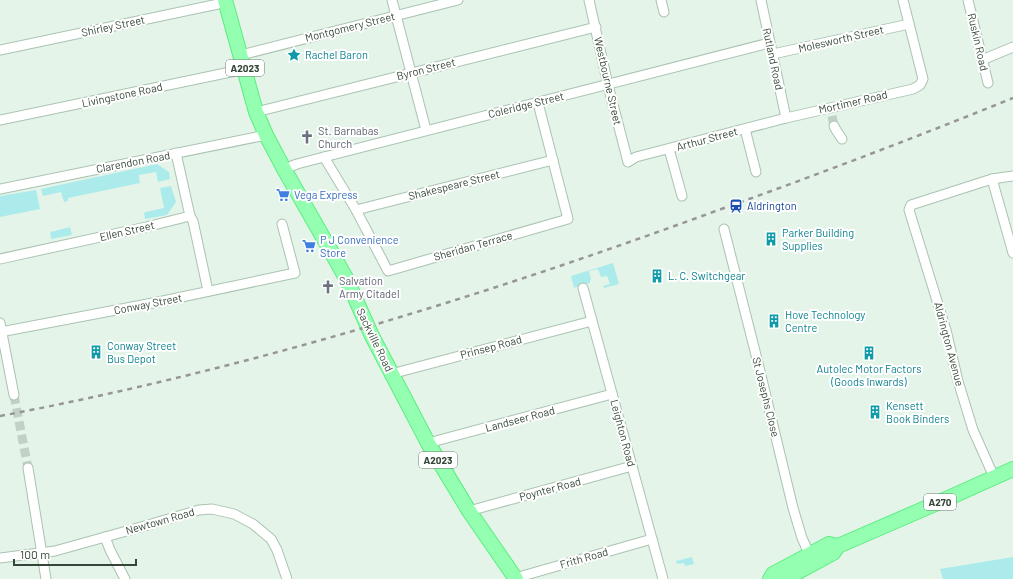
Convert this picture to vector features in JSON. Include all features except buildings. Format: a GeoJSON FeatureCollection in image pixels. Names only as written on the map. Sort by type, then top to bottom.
{"type":"FeatureCollection","features":[{"type":"Feature","properties":{"kind":"main road","name":"Sackville Road"},"geometry":{"type":"LineString","coordinates":[[225,0],[256,112],[266,135],[332,253],[391,374],[428,443],[469,511],[516,578]]}},
{"type":"Feature","properties":{"kind":"main road","name":"A270"},"geometry":{"type":"LineString","coordinates":[[785,579],[829,544],[838,546],[1013,469]]}},
{"type":"Feature","properties":{"kind":"main road","name":"A270"},"geometry":{"type":"LineString","coordinates":[[770,579],[773,574],[811,559]]}},
{"type":"Feature","properties":{"kind":"street","name":"Shirley Street"},"geometry":{"type":"LineString","coordinates":[[0,50],[218,4],[225,0]]}},
{"type":"Feature","properties":{"kind":"street"},"geometry":{"type":"LineString","coordinates":[[392,0],[426,130]]}},
{"type":"Feature","properties":{"kind":"street","name":"Montgomery Street"},"geometry":{"type":"LineString","coordinates":[[241,55],[458,0]]}},
{"type":"Feature","properties":{"kind":"street","name":"Westbourne Street"},"geometry":{"type":"LineString","coordinates":[[589,0],[628,162]]}},
{"type":"Feature","properties":{"kind":"street"},"geometry":{"type":"LineString","coordinates":[[661,0],[664,12]]}},
{"type":"Feature","properties":{"kind":"street","name":"Rutland Road"},"geometry":{"type":"LineString","coordinates":[[761,0],[786,118]]}},
{"type":"Feature","properties":{"kind":"street"},"geometry":{"type":"LineString","coordinates":[[903,0],[909,24]]}},
{"type":"Feature","properties":{"kind":"street","name":"Ruskin Road"},"geometry":{"type":"LineString","coordinates":[[968,0],[988,84]]}},
{"type":"Feature","properties":{"kind":"street","name":"Molesworth Street"},"geometry":{"type":"LineString","coordinates":[[773,54],[909,24]]}},
{"type":"Feature","properties":{"kind":"street","name":"Mortimer Road"},"geometry":{"type":"LineString","coordinates":[[786,118],[831,112],[913,89],[920,85],[923,79],[909,24]]}},
{"type":"Feature","properties":{"kind":"street","name":"Byron Street"},"geometry":{"type":"LineString","coordinates":[[256,112],[596,27]]}},
{"type":"Feature","properties":{"kind":"street","name":"Coleridge Street"},"geometry":{"type":"LineString","coordinates":[[284,169],[296,164],[426,130],[538,103],[769,43]]}},
{"type":"Feature","properties":{"kind":"street"},"geometry":{"type":"LineString","coordinates":[[982,60],[1013,47]]}},
{"type":"Feature","properties":{"kind":"street","name":"Livingstone Road"},"geometry":{"type":"LineString","coordinates":[[0,120],[245,69]]}},
{"type":"Feature","properties":{"kind":"street","name":"Sheridan Terrace"},"geometry":{"type":"LineString","coordinates":[[324,157],[356,210],[388,271],[568,219],[538,103]]}},
{"type":"Feature","properties":{"kind":"street","name":"Arthur Street"},"geometry":{"type":"LineString","coordinates":[[628,162],[636,157],[786,118]]}},
{"type":"Feature","properties":{"kind":"street"},"geometry":{"type":"LineString","coordinates":[[834,126],[842,140]]}},
{"type":"Feature","properties":{"kind":"street"},"geometry":{"type":"LineString","coordinates":[[745,129],[756,172]]}},
{"type":"Feature","properties":{"kind":"street","name":"Clarendon Road"},"geometry":{"type":"LineString","coordinates":[[0,189],[266,135]]}},
{"type":"Feature","properties":{"kind":"street"},"geometry":{"type":"LineString","coordinates":[[669,149],[682,196]]}},
{"type":"Feature","properties":{"kind":"street"},"geometry":{"type":"LineString","coordinates":[[176,153],[190,216],[193,221],[208,291]]}},
{"type":"Feature","properties":{"kind":"street","name":"Shakespeare Street"},"geometry":{"type":"LineString","coordinates":[[356,210],[553,160]]}},
{"type":"Feature","properties":{"kind":"street"},"geometry":{"type":"LineString","coordinates":[[1013,176],[992,179],[1013,253]]}},
{"type":"Feature","properties":{"kind":"street","name":"Aldrington Avenue"},"geometry":{"type":"LineString","coordinates":[[992,179],[911,206],[909,210],[946,330],[958,381],[973,430],[994,478]]}},
{"type":"Feature","properties":{"kind":"street","name":"Ellen Street"},"geometry":{"type":"LineString","coordinates":[[0,259],[190,216]]}},
{"type":"Feature","properties":{"kind":"street","name":"Conway Street"},"geometry":{"type":"LineString","coordinates":[[1,329],[158,302],[295,273],[282,224]]}},
{"type":"Feature","properties":{"kind":"street","name":"St Josephs Close"},"geometry":{"type":"LineString","coordinates":[[724,229],[790,496],[802,538],[811,559]]}},
{"type":"Feature","properties":{"kind":"street","name":"Leighton Road"},"geometry":{"type":"LineString","coordinates":[[583,288],[663,579]]}},
{"type":"Feature","properties":{"kind":"street","name":"Prinsep Road"},"geometry":{"type":"LineString","coordinates":[[391,374],[592,321]]}},
{"type":"Feature","properties":{"kind":"street"},"geometry":{"type":"LineString","coordinates":[[1,329],[14,395]]}},
{"type":"Feature","properties":{"kind":"street","name":"Landseer Road"},"geometry":{"type":"LineString","coordinates":[[428,443],[612,394]]}},
{"type":"Feature","properties":{"kind":"street","name":"Poynter Road"},"geometry":{"type":"LineString","coordinates":[[469,511],[632,466]]}},
{"type":"Feature","properties":{"kind":"street"},"geometry":{"type":"LineString","coordinates":[[28,468],[46,579]]}},
{"type":"Feature","properties":{"kind":"street","name":"Newtown Road"},"geometry":{"type":"LineString","coordinates":[[0,558],[42,554],[199,510],[212,509],[234,514],[252,524],[271,539],[277,550],[287,579]]}},
{"type":"Feature","properties":{"kind":"street"},"geometry":{"type":"LineString","coordinates":[[105,537],[125,579]]}},
{"type":"Feature","properties":{"kind":"street","name":"Frith Road"},"geometry":{"type":"LineString","coordinates":[[516,578],[652,539]]}},
{"type":"Feature","properties":{"kind":"shaded area"},"geometry":{"type":"Polygon","coordinates":[[[157,164],[169,172],[170,179],[158,182],[156,172],[139,175],[140,183],[68,198],[68,201],[64,202],[61,192],[43,196],[41,189],[157,164]]]}},
{"type":"Feature","properties":{"kind":"shaded area"},"geometry":{"type":"Polygon","coordinates":[[[171,186],[176,202],[167,215],[145,219],[144,213],[164,208],[160,188],[171,186]]]}},
{"type":"Feature","properties":{"kind":"shaded area"},"geometry":{"type":"Polygon","coordinates":[[[36,190],[40,209],[0,217],[0,196],[36,190]]]}},
{"type":"Feature","properties":{"kind":"shaded area"},"geometry":{"type":"Polygon","coordinates":[[[70,227],[72,235],[51,239],[50,231],[70,227]]]}},
{"type":"Feature","properties":{"kind":"shaded area"},"geometry":{"type":"Polygon","coordinates":[[[613,263],[619,284],[604,288],[603,286],[610,284],[607,276],[601,277],[598,269],[589,271],[591,279],[590,283],[574,288],[571,276],[613,263]]]}},
{"type":"Feature","properties":{"kind":"shaded area"},"geometry":{"type":"Polygon","coordinates":[[[692,557],[694,564],[685,566],[684,563],[677,564],[676,561],[692,557]]]}},
{"type":"Feature","properties":{"kind":"shaded area"},"geometry":{"type":"Polygon","coordinates":[[[1013,557],[1013,579],[943,579],[940,569],[1013,557]]]}},
{"type":"Feature","properties":{"kind":"tunnel"},"geometry":{"type":"LineString","coordinates":[[832,116],[834,126]]}},
{"type":"Feature","properties":{"kind":"tunnel"},"geometry":{"type":"LineString","coordinates":[[14,395],[28,468]]}},
{"type":"Feature","properties":{"kind":"railway"},"geometry":{"type":"LineString","coordinates":[[0,416],[91,398],[182,377],[272,354],[450,302],[626,243],[751,198],[939,128],[1013,98]]}},
{"type":"Feature","properties":{"kind":"place","name":"Rachel Baron"},"geometry":{"type":"Point","coordinates":[294,55]}},
{"type":"Feature","properties":{"kind":"place","name":"St. Barnabas Church"},"geometry":{"type":"Point","coordinates":[307,137]}},
{"type":"Feature","properties":{"kind":"place","name":"Vega Express"},"geometry":{"type":"Point","coordinates":[283,195]}},
{"type":"Feature","properties":{"kind":"place","name":"Aldrington"},"geometry":{"type":"Point","coordinates":[736,206]}},
{"type":"Feature","properties":{"kind":"place","name":"Parker Building Supplies"},"geometry":{"type":"Point","coordinates":[771,239]}},
{"type":"Feature","properties":{"kind":"place","name":"P J Convenience Store"},"geometry":{"type":"Point","coordinates":[309,246]}},
{"type":"Feature","properties":{"kind":"place","name":"L. C. Switchgear"},"geometry":{"type":"Point","coordinates":[657,276]}},
{"type":"Feature","properties":{"kind":"place","name":"Salvation Army Citadel"},"geometry":{"type":"Point","coordinates":[328,287]}},
{"type":"Feature","properties":{"kind":"place","name":"Hove Technology Centre"},"geometry":{"type":"Point","coordinates":[774,321]}},
{"type":"Feature","properties":{"kind":"place","name":"Conway Street Bus Depot"},"geometry":{"type":"Point","coordinates":[96,352]}},
{"type":"Feature","properties":{"kind":"place","name":"Autolec Motor Factors (Goods Inwards)"},"geometry":{"type":"Point","coordinates":[869,353]}},
{"type":"Feature","properties":{"kind":"place","name":"Kensett Book Binders"},"geometry":{"type":"Point","coordinates":[875,412]}}]}
